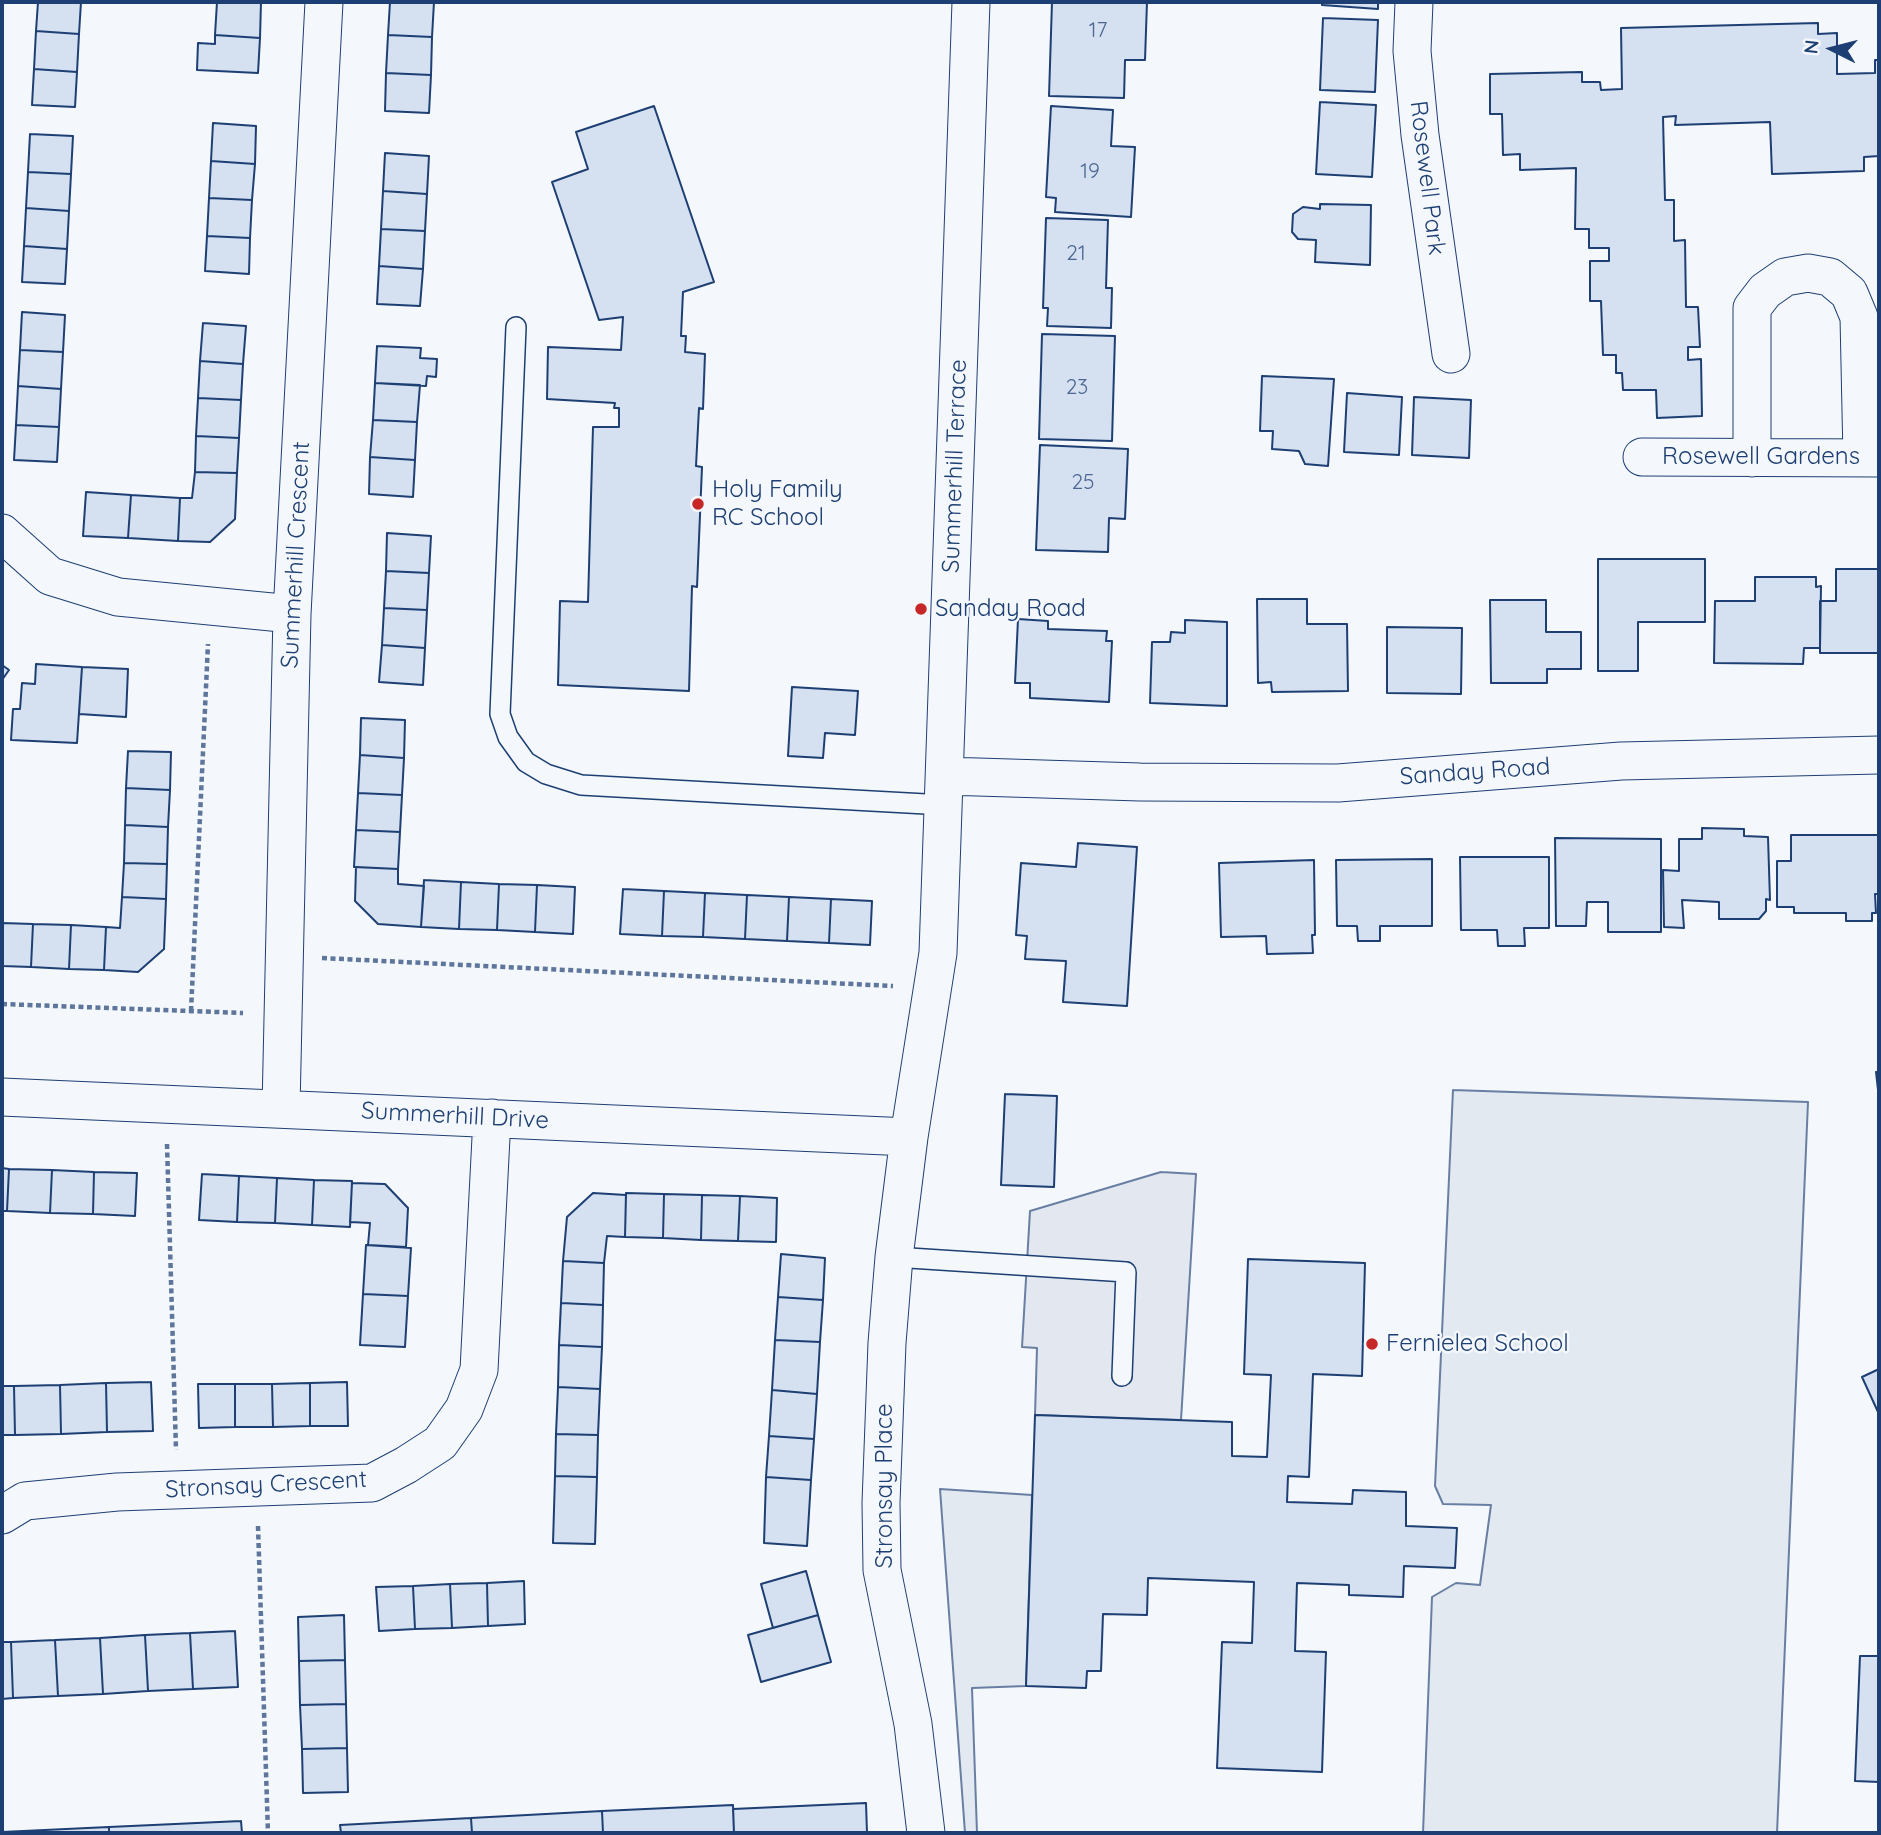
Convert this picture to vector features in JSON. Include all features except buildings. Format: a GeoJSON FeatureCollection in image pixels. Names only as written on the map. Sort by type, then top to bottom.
{"type":"FeatureCollection","features":[{"type":"Feature","properties":{"kind":"street","name":"Summerhill Crescent"},"geometry":{"type":"LineString","coordinates":[[281,1108],[292,614],[324,2]]}},
{"type":"Feature","properties":{"kind":"street","name":"Summerhill Terrace"},"geometry":{"type":"LineString","coordinates":[[909,1137],[939,953],[971,2]]}},
{"type":"Feature","properties":{"kind":"street","name":"Rosewell Park"},"geometry":{"type":"LineString","coordinates":[[1414,2],[1412,51],[1420,135],[1451,354]]}},
{"type":"Feature","properties":{"kind":"street"},"geometry":{"type":"LineString","coordinates":[[1752,458],[1752,308],[1765,291],[1785,277],[1808,273],[1830,277],[1849,293],[1859,317],[1871,458]]}},
{"type":"Feature","properties":{"kind":"street","name":"Rosewell Gardens"},"geometry":{"type":"LineString","coordinates":[[1642,457],[1871,458]]}},
{"type":"Feature","properties":{"kind":"street"},"geometry":{"type":"LineString","coordinates":[[2,533],[50,576],[118,597],[292,614]]}},
{"type":"Feature","properties":{"kind":"street","name":"Sanday Road"},"geometry":{"type":"LineString","coordinates":[[945,791],[1140,782],[1338,783],[1621,761],[1879,755]]}},
{"type":"Feature","properties":{"kind":"street","name":"Summerhill Drive"},"geometry":{"type":"LineString","coordinates":[[2,1097],[909,1137]]}},
{"type":"Feature","properties":{"kind":"street","name":"Stronsay Crescent"},"geometry":{"type":"LineString","coordinates":[[2,1515],[25,1502],[117,1492],[372,1483],[440,1443],[464,1409],[479,1370],[492,1118]]}},
{"type":"Feature","properties":{"kind":"street","name":"Stronsay Place"},"geometry":{"type":"LineString","coordinates":[[909,1137],[894,1257],[887,1343],[882,1570],[913,1724],[925,1804],[926,1833]]}},
{"type":"Feature","properties":{"kind":"lane"},"geometry":{"type":"LineString","coordinates":[[516,327],[500,714],[508,737],[526,762],[546,774],[581,785],[945,791]]}},
{"type":"Feature","properties":{"kind":"lane"},"geometry":{"type":"LineString","coordinates":[[894,1257],[1126,1272],[1122,1376]]}},
{"type":"Feature","properties":{"kind":"path"},"geometry":{"type":"LineString","coordinates":[[191,1011],[209,606]]}},
{"type":"Feature","properties":{"kind":"path"},"geometry":{"type":"LineString","coordinates":[[284,956],[933,988]]}},
{"type":"Feature","properties":{"kind":"path"},"geometry":{"type":"LineString","coordinates":[[2,1004],[282,1014]]}},
{"type":"Feature","properties":{"kind":"path"},"geometry":{"type":"LineString","coordinates":[[165,1104],[178,1489]]}},
{"type":"Feature","properties":{"kind":"path"},"geometry":{"type":"LineString","coordinates":[[257,1487],[268,1833]]}},
{"type":"Feature","properties":{"kind":"shaded area"},"geometry":{"type":"Polygon","coordinates":[[[1453,1090],[1808,1102],[1777,1833],[1423,1833],[1432,1597],[1456,1583],[1480,1585],[1491,1505],[1443,1504],[1435,1486],[1453,1090]]]}},
{"type":"Feature","properties":{"kind":"shaded area"},"geometry":{"type":"Polygon","coordinates":[[[1161,1172],[1196,1174],[1181,1420],[1035,1415],[1037,1348],[1022,1347],[1030,1211],[1161,1172]]]}},
{"type":"Feature","properties":{"kind":"shaded area"},"geometry":{"type":"Polygon","coordinates":[[[940,1489],[1032,1495],[1026,1686],[972,1688],[977,1833],[965,1833],[940,1489]]]}},
{"type":"Feature","properties":{"kind":"place","name":"Holy Family RC School"},"geometry":{"type":"Point","coordinates":[698,504]}},
{"type":"Feature","properties":{"kind":"place","name":"Sanday Road"},"geometry":{"type":"Point","coordinates":[921,609]}},
{"type":"Feature","properties":{"kind":"place","name":"Fernielea School"},"geometry":{"type":"Point","coordinates":[1372,1344]}}]}
